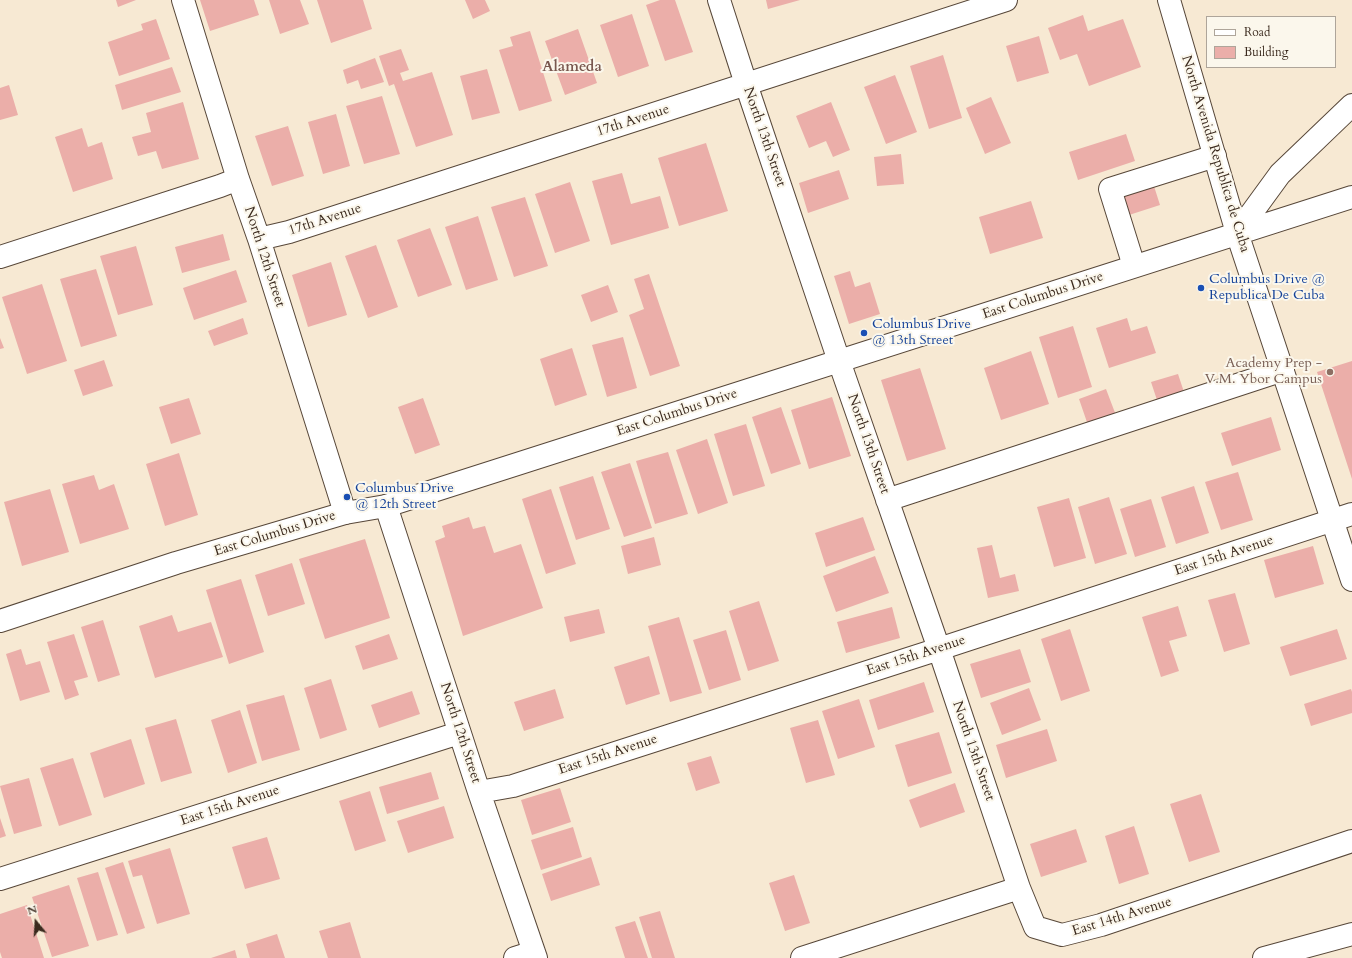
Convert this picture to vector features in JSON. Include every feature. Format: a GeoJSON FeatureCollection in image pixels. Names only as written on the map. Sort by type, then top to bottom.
{"type":"FeatureCollection","features":[{"type":"Feature","properties":{"kind":"main road","name":"North 12th Street"},"geometry":{"type":"LineString","coordinates":[[183,0],[238,179],[259,239],[345,513]]}},
{"type":"Feature","properties":{"kind":"main road","name":"North 13th Street"},"geometry":{"type":"LineString","coordinates":[[719,0],[839,361],[939,649],[1019,888]]}},
{"type":"Feature","properties":{"kind":"main road","name":"17th Avenue"},"geometry":{"type":"LineString","coordinates":[[259,239],[289,232],[1006,0]]}},
{"type":"Feature","properties":{"kind":"main road","name":"North Avenida Republica de Cuba"},"geometry":{"type":"LineString","coordinates":[[1169,0],[1238,233],[1283,370],[1342,517],[1352,580]]}},
{"type":"Feature","properties":{"kind":"main road"},"geometry":{"type":"LineString","coordinates":[[1238,233],[1280,174],[1352,105]]}},
{"type":"Feature","properties":{"kind":"main road"},"geometry":{"type":"LineString","coordinates":[[1134,266],[1110,189],[1215,156]]}},
{"type":"Feature","properties":{"kind":"main road"},"geometry":{"type":"LineString","coordinates":[[0,257],[238,179]]}},
{"type":"Feature","properties":{"kind":"main road","name":"East Columbus Drive"},"geometry":{"type":"LineString","coordinates":[[0,621],[176,563],[345,513],[386,506],[1352,197]]}},
{"type":"Feature","properties":{"kind":"main road"},"geometry":{"type":"LineString","coordinates":[[887,500],[1283,370]]}},
{"type":"Feature","properties":{"kind":"main road","name":"North 12th Street"},"geometry":{"type":"LineString","coordinates":[[386,506],[479,792],[528,956]]}},
{"type":"Feature","properties":{"kind":"main road","name":"East 15th Avenue"},"geometry":{"type":"LineString","coordinates":[[479,792],[513,786],[1342,517]]}},
{"type":"Feature","properties":{"kind":"main road","name":"East 15th Avenue"},"geometry":{"type":"LineString","coordinates":[[0,879],[459,733]]}},
{"type":"Feature","properties":{"kind":"main road","name":"East 14th Avenue"},"geometry":{"type":"LineString","coordinates":[[1019,888],[1035,927],[1062,935],[1101,925],[1352,840]]}},
{"type":"Feature","properties":{"kind":"main road"},"geometry":{"type":"LineString","coordinates":[[802,958],[1019,888]]}},
{"type":"Feature","properties":{"kind":"main road"},"geometry":{"type":"LineString","coordinates":[[1264,958],[1352,934]]}},
{"type":"Feature","properties":{"kind":"building"},"geometry":{"type":"Polygon","coordinates":[[[116,0],[136,0],[118,7],[116,0]]]}},
{"type":"Feature","properties":{"kind":"building"},"geometry":{"type":"Polygon","coordinates":[[[200,0],[254,0],[259,15],[210,31],[200,0]]]}},
{"type":"Feature","properties":{"kind":"building"},"geometry":{"type":"Polygon","coordinates":[[[269,0],[300,0],[309,24],[280,34],[269,0]]]}},
{"type":"Feature","properties":{"kind":"building"},"geometry":{"type":"Polygon","coordinates":[[[317,0],[363,0],[372,29],[331,43],[317,0]]]}},
{"type":"Feature","properties":{"kind":"building"},"geometry":{"type":"Polygon","coordinates":[[[465,0],[485,0],[490,11],[473,19],[465,0]]]}},
{"type":"Feature","properties":{"kind":"building"},"geometry":{"type":"Polygon","coordinates":[[[660,0],[675,0],[693,52],[665,61],[646,5],[660,0]]]}},
{"type":"Feature","properties":{"kind":"building"},"geometry":{"type":"Polygon","coordinates":[[[766,0],[800,0],[768,9],[766,0]]]}},
{"type":"Feature","properties":{"kind":"building"},"geometry":{"type":"Polygon","coordinates":[[[632,14],[649,66],[618,77],[600,25],[632,14]]]}},
{"type":"Feature","properties":{"kind":"building"},"geometry":{"type":"Polygon","coordinates":[[[1083,15],[1088,31],[1123,19],[1141,67],[1089,86],[1077,54],[1060,60],[1048,28],[1083,15]]]}},
{"type":"Feature","properties":{"kind":"building"},"geometry":{"type":"Polygon","coordinates":[[[156,19],[170,59],[119,76],[108,42],[143,30],[141,24],[156,19]]]}},
{"type":"Feature","properties":{"kind":"building"},"geometry":{"type":"Polygon","coordinates":[[[578,29],[597,83],[565,95],[545,41],[578,29]]]}},
{"type":"Feature","properties":{"kind":"building"},"geometry":{"type":"Polygon","coordinates":[[[530,31],[552,101],[519,111],[499,50],[513,46],[510,37],[530,31]]]}},
{"type":"Feature","properties":{"kind":"building"},"geometry":{"type":"Polygon","coordinates":[[[1039,36],[1049,73],[1017,82],[1006,46],[1039,36]]]}},
{"type":"Feature","properties":{"kind":"building"},"geometry":{"type":"Polygon","coordinates":[[[401,49],[409,70],[400,73],[403,81],[432,72],[453,135],[416,147],[394,84],[389,86],[379,56],[401,49]]]}},
{"type":"Feature","properties":{"kind":"building"},"geometry":{"type":"Polygon","coordinates":[[[943,55],[962,118],[929,129],[910,66],[943,55]]]}},
{"type":"Feature","properties":{"kind":"building"},"geometry":{"type":"Polygon","coordinates":[[[375,58],[384,82],[361,89],[358,80],[347,84],[343,70],[375,58]]]}},
{"type":"Feature","properties":{"kind":"building"},"geometry":{"type":"Polygon","coordinates":[[[172,67],[181,92],[122,110],[115,85],[172,67]]]}},
{"type":"Feature","properties":{"kind":"building"},"geometry":{"type":"Polygon","coordinates":[[[487,69],[500,113],[472,120],[460,76],[487,69]]]}},
{"type":"Feature","properties":{"kind":"building"},"geometry":{"type":"Polygon","coordinates":[[[895,75],[917,132],[886,144],[864,87],[895,75]]]}},
{"type":"Feature","properties":{"kind":"building"},"geometry":{"type":"Polygon","coordinates":[[[9,85],[18,115],[0,120],[0,88],[9,85]]]}},
{"type":"Feature","properties":{"kind":"building"},"geometry":{"type":"Polygon","coordinates":[[[382,96],[400,154],[364,164],[346,106],[382,96]]]}},
{"type":"Feature","properties":{"kind":"building"},"geometry":{"type":"Polygon","coordinates":[[[991,97],[1011,143],[985,154],[966,108],[991,97]]]}},
{"type":"Feature","properties":{"kind":"building"},"geometry":{"type":"Polygon","coordinates":[[[183,102],[199,159],[162,169],[156,151],[138,156],[132,137],[151,132],[146,113],[183,102]]]}},
{"type":"Feature","properties":{"kind":"building"},"geometry":{"type":"Polygon","coordinates":[[[831,102],[850,150],[833,157],[826,141],[809,148],[796,116],[831,102]]]}},
{"type":"Feature","properties":{"kind":"building"},"geometry":{"type":"Polygon","coordinates":[[[336,114],[350,166],[323,174],[308,122],[336,114]]]}},
{"type":"Feature","properties":{"kind":"building"},"geometry":{"type":"Polygon","coordinates":[[[288,126],[304,176],[272,186],[255,136],[288,126]]]}},
{"type":"Feature","properties":{"kind":"building"},"geometry":{"type":"Polygon","coordinates":[[[82,128],[88,147],[102,142],[113,179],[73,192],[55,137],[82,128]]]}},
{"type":"Feature","properties":{"kind":"building"},"geometry":{"type":"Polygon","coordinates":[[[1126,134],[1135,161],[1078,180],[1069,152],[1126,134]]]}},
{"type":"Feature","properties":{"kind":"building"},"geometry":{"type":"Polygon","coordinates":[[[706,143],[728,211],[679,226],[658,158],[706,143]]]}},
{"type":"Feature","properties":{"kind":"building"},"geometry":{"type":"Polygon","coordinates":[[[901,154],[904,184],[877,186],[874,157],[901,154]]]}},
{"type":"Feature","properties":{"kind":"building"},"geometry":{"type":"Polygon","coordinates":[[[839,170],[849,199],[808,213],[799,183],[839,170]]]}},
{"type":"Feature","properties":{"kind":"building"},"geometry":{"type":"Polygon","coordinates":[[[622,173],[631,204],[660,196],[669,228],[611,245],[592,181],[622,173]]]}},
{"type":"Feature","properties":{"kind":"building"},"geometry":{"type":"Polygon","coordinates":[[[570,182],[590,241],[555,253],[535,194],[570,182]]]}},
{"type":"Feature","properties":{"kind":"building"},"geometry":{"type":"Polygon","coordinates":[[[1153,183],[1160,205],[1129,215],[1122,193],[1153,183]]]}},
{"type":"Feature","properties":{"kind":"building"},"geometry":{"type":"Polygon","coordinates":[[[525,197],[548,266],[514,277],[491,207],[525,197]]]}},
{"type":"Feature","properties":{"kind":"building"},"geometry":{"type":"Polygon","coordinates":[[[1031,201],[1043,238],[990,254],[979,217],[1031,201]]]}},
{"type":"Feature","properties":{"kind":"building"},"geometry":{"type":"Polygon","coordinates":[[[478,216],[498,280],[466,290],[445,227],[478,216]]]}},
{"type":"Feature","properties":{"kind":"building"},"geometry":{"type":"Polygon","coordinates":[[[430,228],[452,285],[418,297],[397,240],[430,228]]]}},
{"type":"Feature","properties":{"kind":"building"},"geometry":{"type":"Polygon","coordinates":[[[223,234],[230,260],[182,273],[175,247],[223,234]]]}},
{"type":"Feature","properties":{"kind":"building"},"geometry":{"type":"Polygon","coordinates":[[[376,245],[398,307],[368,318],[345,256],[376,245]]]}},
{"type":"Feature","properties":{"kind":"building"},"geometry":{"type":"Polygon","coordinates":[[[136,246],[153,305],[118,315],[100,256],[136,246]]]}},
{"type":"Feature","properties":{"kind":"building"},"geometry":{"type":"Polygon","coordinates":[[[331,262],[347,315],[308,327],[292,275],[331,262]]]}},
{"type":"Feature","properties":{"kind":"building"},"geometry":{"type":"Polygon","coordinates":[[[96,269],[117,336],[81,347],[60,279],[96,269]]]}},
{"type":"Feature","properties":{"kind":"building"},"geometry":{"type":"Polygon","coordinates":[[[236,270],[247,302],[194,320],[183,288],[236,270]]]}},
{"type":"Feature","properties":{"kind":"building"},"geometry":{"type":"Polygon","coordinates":[[[850,271],[855,287],[870,282],[880,314],[849,324],[834,276],[850,271]]]}},
{"type":"Feature","properties":{"kind":"building"},"geometry":{"type":"Polygon","coordinates":[[[649,274],[680,366],[650,376],[629,315],[644,309],[634,279],[649,274]]]}},
{"type":"Feature","properties":{"kind":"building"},"geometry":{"type":"Polygon","coordinates":[[[42,284],[67,361],[27,374],[2,297],[42,284]]]}},
{"type":"Feature","properties":{"kind":"building"},"geometry":{"type":"Polygon","coordinates":[[[608,285],[618,312],[591,322],[581,295],[608,285]]]}},
{"type":"Feature","properties":{"kind":"building"},"geometry":{"type":"Polygon","coordinates":[[[243,318],[248,334],[214,346],[208,331],[243,318]]]}},
{"type":"Feature","properties":{"kind":"building"},"geometry":{"type":"Polygon","coordinates":[[[1127,318],[1131,331],[1147,326],[1156,353],[1109,368],[1096,328],[1127,318]]]}},
{"type":"Feature","properties":{"kind":"building"},"geometry":{"type":"Polygon","coordinates":[[[1073,326],[1092,387],[1058,398],[1039,337],[1073,326]]]}},
{"type":"Feature","properties":{"kind":"building"},"geometry":{"type":"Polygon","coordinates":[[[623,337],[637,388],[607,397],[592,345],[623,337]]]}},
{"type":"Feature","properties":{"kind":"building"},"geometry":{"type":"Polygon","coordinates":[[[0,338],[4,348],[0,349],[0,338]]]}},
{"type":"Feature","properties":{"kind":"building"},"geometry":{"type":"Polygon","coordinates":[[[572,348],[587,395],[555,406],[540,359],[572,348]]]}},
{"type":"Feature","properties":{"kind":"building"},"geometry":{"type":"Polygon","coordinates":[[[1031,351],[1049,404],[1001,420],[984,368],[1031,351]]]}},
{"type":"Feature","properties":{"kind":"building"},"geometry":{"type":"Polygon","coordinates":[[[104,360],[113,386],[83,396],[74,370],[104,360]]]}},
{"type":"Feature","properties":{"kind":"building"},"geometry":{"type":"Polygon","coordinates":[[[1352,361],[1352,479],[1317,372],[1352,361]]]}},
{"type":"Feature","properties":{"kind":"building"},"geometry":{"type":"Polygon","coordinates":[[[920,368],[946,449],[907,461],[881,380],[920,368]]]}},
{"type":"Feature","properties":{"kind":"building"},"geometry":{"type":"Polygon","coordinates":[[[1178,374],[1185,395],[1158,403],[1151,382],[1178,374]]]}},
{"type":"Feature","properties":{"kind":"building"},"geometry":{"type":"Polygon","coordinates":[[[1106,389],[1117,418],[1089,428],[1079,399],[1106,389]]]}},
{"type":"Feature","properties":{"kind":"building"},"geometry":{"type":"Polygon","coordinates":[[[832,397],[851,456],[809,469],[791,410],[832,397]]]}},
{"type":"Feature","properties":{"kind":"building"},"geometry":{"type":"Polygon","coordinates":[[[189,398],[201,434],[171,444],[159,407],[189,398]]]}},
{"type":"Feature","properties":{"kind":"building"},"geometry":{"type":"Polygon","coordinates":[[[423,398],[440,445],[415,454],[398,407],[423,398]]]}},
{"type":"Feature","properties":{"kind":"building"},"geometry":{"type":"Polygon","coordinates":[[[781,407],[801,464],[771,474],[752,417],[781,407]]]}},
{"type":"Feature","properties":{"kind":"building"},"geometry":{"type":"Polygon","coordinates":[[[1271,417],[1281,450],[1232,466],[1221,433],[1271,417]]]}},
{"type":"Feature","properties":{"kind":"building"},"geometry":{"type":"Polygon","coordinates":[[[746,424],[765,486],[733,496],[714,434],[746,424]]]}},
{"type":"Feature","properties":{"kind":"building"},"geometry":{"type":"Polygon","coordinates":[[[707,439],[728,503],[698,514],[676,450],[707,439]]]}},
{"type":"Feature","properties":{"kind":"building"},"geometry":{"type":"Polygon","coordinates":[[[668,452],[688,514],[655,524],[636,461],[668,452]]]}},
{"type":"Feature","properties":{"kind":"building"},"geometry":{"type":"Polygon","coordinates":[[[179,453],[198,515],[165,526],[146,464],[179,453]]]}},
{"type":"Feature","properties":{"kind":"building"},"geometry":{"type":"Polygon","coordinates":[[[630,463],[652,528],[624,537],[601,472],[630,463]]]}},
{"type":"Feature","properties":{"kind":"building"},"geometry":{"type":"Polygon","coordinates":[[[1238,472],[1253,520],[1221,530],[1205,482],[1238,472]]]}},
{"type":"Feature","properties":{"kind":"building"},"geometry":{"type":"Polygon","coordinates":[[[94,475],[99,490],[114,484],[129,529],[80,544],[62,484],[94,475]]]}},
{"type":"Feature","properties":{"kind":"building"},"geometry":{"type":"Polygon","coordinates":[[[593,476],[610,529],[576,540],[559,487],[593,476]]]}},
{"type":"Feature","properties":{"kind":"building"},"geometry":{"type":"Polygon","coordinates":[[[1194,486],[1209,533],[1176,544],[1161,497],[1194,486]]]}},
{"type":"Feature","properties":{"kind":"building"},"geometry":{"type":"Polygon","coordinates":[[[50,489],[69,552],[22,566],[4,502],[50,489]]]}},
{"type":"Feature","properties":{"kind":"building"},"geometry":{"type":"Polygon","coordinates":[[[551,489],[576,564],[546,574],[522,499],[551,489]]]}},
{"type":"Feature","properties":{"kind":"building"},"geometry":{"type":"Polygon","coordinates":[[[1109,497],[1127,554],[1095,564],[1078,507],[1109,497]]]}},
{"type":"Feature","properties":{"kind":"building"},"geometry":{"type":"Polygon","coordinates":[[[1069,498],[1086,558],[1054,567],[1037,507],[1069,498]]]}},
{"type":"Feature","properties":{"kind":"building"},"geometry":{"type":"Polygon","coordinates":[[[1151,499],[1166,547],[1135,557],[1120,509],[1151,499]]]}},
{"type":"Feature","properties":{"kind":"building"},"geometry":{"type":"Polygon","coordinates":[[[469,517],[473,529],[485,526],[494,553],[521,544],[543,608],[463,636],[435,541],[445,537],[442,526],[469,517]]]}},
{"type":"Feature","properties":{"kind":"building"},"geometry":{"type":"Polygon","coordinates":[[[863,517],[875,550],[826,567],[815,533],[863,517]]]}},
{"type":"Feature","properties":{"kind":"building"},"geometry":{"type":"Polygon","coordinates":[[[654,537],[661,565],[628,574],[621,546],[654,537]]]}},
{"type":"Feature","properties":{"kind":"building"},"geometry":{"type":"Polygon","coordinates":[[[365,539],[390,618],[325,639],[299,559],[365,539]]]}},
{"type":"Feature","properties":{"kind":"building"},"geometry":{"type":"Polygon","coordinates":[[[992,545],[1000,578],[1015,574],[1019,591],[988,598],[977,548],[992,545]]]}},
{"type":"Feature","properties":{"kind":"building"},"geometry":{"type":"Polygon","coordinates":[[[1313,546],[1324,584],[1275,598],[1264,560],[1313,546]]]}},
{"type":"Feature","properties":{"kind":"building"},"geometry":{"type":"Polygon","coordinates":[[[875,556],[889,593],[836,612],[823,576],[875,556]]]}},
{"type":"Feature","properties":{"kind":"building"},"geometry":{"type":"Polygon","coordinates":[[[292,563],[305,604],[268,616],[255,575],[292,563]]]}},
{"type":"Feature","properties":{"kind":"building"},"geometry":{"type":"Polygon","coordinates":[[[241,579],[264,652],[229,664],[206,590],[241,579]]]}},
{"type":"Feature","properties":{"kind":"building"},"geometry":{"type":"Polygon","coordinates":[[[1235,593],[1250,644],[1224,652],[1208,600],[1235,593]]]}},
{"type":"Feature","properties":{"kind":"building"},"geometry":{"type":"Polygon","coordinates":[[[759,601],[779,661],[748,671],[729,611],[759,601]]]}},
{"type":"Feature","properties":{"kind":"building"},"geometry":{"type":"Polygon","coordinates":[[[1178,606],[1187,636],[1169,641],[1179,671],[1161,677],[1142,617],[1178,606]]]}},
{"type":"Feature","properties":{"kind":"building"},"geometry":{"type":"Polygon","coordinates":[[[892,607],[900,638],[846,653],[837,622],[892,607]]]}},
{"type":"Feature","properties":{"kind":"building"},"geometry":{"type":"Polygon","coordinates":[[[599,609],[605,633],[570,642],[564,617],[599,609]]]}},
{"type":"Feature","properties":{"kind":"building"},"geometry":{"type":"Polygon","coordinates":[[[172,615],[178,632],[211,622],[223,657],[155,678],[139,626],[172,615]]]}},
{"type":"Feature","properties":{"kind":"building"},"geometry":{"type":"Polygon","coordinates":[[[679,617],[702,693],[670,702],[648,626],[679,617]]]}},
{"type":"Feature","properties":{"kind":"building"},"geometry":{"type":"Polygon","coordinates":[[[103,620],[120,675],[98,682],[81,627],[103,620]]]}},
{"type":"Feature","properties":{"kind":"building"},"geometry":{"type":"Polygon","coordinates":[[[1070,629],[1090,691],[1061,701],[1041,639],[1070,629]]]}},
{"type":"Feature","properties":{"kind":"building"},"geometry":{"type":"Polygon","coordinates":[[[1337,629],[1347,659],[1290,676],[1280,647],[1337,629]]]}},
{"type":"Feature","properties":{"kind":"building"},"geometry":{"type":"Polygon","coordinates":[[[726,630],[741,680],[709,690],[693,640],[726,630]]]}},
{"type":"Feature","properties":{"kind":"building"},"geometry":{"type":"Polygon","coordinates":[[[74,634],[88,677],[74,681],[79,695],[65,700],[47,642],[74,634]]]}},
{"type":"Feature","properties":{"kind":"building"},"geometry":{"type":"Polygon","coordinates":[[[389,634],[398,659],[363,670],[355,646],[389,634]]]}},
{"type":"Feature","properties":{"kind":"building"},"geometry":{"type":"Polygon","coordinates":[[[21,649],[26,665],[40,661],[50,692],[20,701],[6,654],[21,649]]]}},
{"type":"Feature","properties":{"kind":"building"},"geometry":{"type":"Polygon","coordinates":[[[1020,649],[1031,682],[981,698],[970,664],[1020,649]]]}},
{"type":"Feature","properties":{"kind":"building"},"geometry":{"type":"Polygon","coordinates":[[[649,656],[660,694],[626,705],[614,667],[649,656]]]}},
{"type":"Feature","properties":{"kind":"building"},"geometry":{"type":"Polygon","coordinates":[[[331,679],[347,730],[320,739],[304,688],[331,679]]]}},
{"type":"Feature","properties":{"kind":"building"},"geometry":{"type":"Polygon","coordinates":[[[924,682],[934,712],[878,730],[869,700],[924,682]]]}},
{"type":"Feature","properties":{"kind":"building"},"geometry":{"type":"Polygon","coordinates":[[[1029,688],[1041,720],[1002,735],[990,703],[1029,688]]]}},
{"type":"Feature","properties":{"kind":"building"},"geometry":{"type":"Polygon","coordinates":[[[555,689],[564,718],[524,731],[514,702],[555,689]]]}},
{"type":"Feature","properties":{"kind":"building"},"geometry":{"type":"Polygon","coordinates":[[[1351,689],[1352,713],[1311,726],[1304,704],[1351,689]]]}},
{"type":"Feature","properties":{"kind":"building"},"geometry":{"type":"Polygon","coordinates":[[[412,691],[420,714],[379,728],[371,705],[412,691]]]}},
{"type":"Feature","properties":{"kind":"building"},"geometry":{"type":"Polygon","coordinates":[[[284,695],[300,750],[262,761],[246,705],[284,695]]]}},
{"type":"Feature","properties":{"kind":"building"},"geometry":{"type":"Polygon","coordinates":[[[859,699],[875,747],[838,759],[822,711],[859,699]]]}},
{"type":"Feature","properties":{"kind":"building"},"geometry":{"type":"Polygon","coordinates":[[[240,710],[257,763],[228,773],[211,720],[240,710]]]}},
{"type":"Feature","properties":{"kind":"building"},"geometry":{"type":"Polygon","coordinates":[[[176,719],[192,773],[161,782],[145,728],[176,719]]]}},
{"type":"Feature","properties":{"kind":"building"},"geometry":{"type":"Polygon","coordinates":[[[818,720],[835,775],[806,783],[790,728],[818,720]]]}},
{"type":"Feature","properties":{"kind":"building"},"geometry":{"type":"Polygon","coordinates":[[[1047,729],[1057,761],[1006,778],[996,745],[1047,729]]]}},
{"type":"Feature","properties":{"kind":"building"},"geometry":{"type":"Polygon","coordinates":[[[939,732],[952,773],[908,787],[895,745],[939,732]]]}},
{"type":"Feature","properties":{"kind":"building"},"geometry":{"type":"Polygon","coordinates":[[[131,739],[145,784],[104,798],[90,753],[131,739]]]}},
{"type":"Feature","properties":{"kind":"building"},"geometry":{"type":"Polygon","coordinates":[[[711,756],[720,783],[696,791],[687,763],[711,756]]]}},
{"type":"Feature","properties":{"kind":"building"},"geometry":{"type":"Polygon","coordinates":[[[73,758],[92,815],[59,826],[40,768],[73,758]]]}},
{"type":"Feature","properties":{"kind":"building"},"geometry":{"type":"Polygon","coordinates":[[[431,772],[439,799],[387,814],[379,787],[431,772]]]}},
{"type":"Feature","properties":{"kind":"building"},"geometry":{"type":"Polygon","coordinates":[[[29,778],[42,826],[14,834],[0,786],[29,778]]]}},
{"type":"Feature","properties":{"kind":"building"},"geometry":{"type":"Polygon","coordinates":[[[955,783],[965,812],[920,828],[909,800],[955,783]]]}},
{"type":"Feature","properties":{"kind":"building"},"geometry":{"type":"Polygon","coordinates":[[[560,788],[571,822],[532,835],[521,800],[560,788]]]}},
{"type":"Feature","properties":{"kind":"building"},"geometry":{"type":"Polygon","coordinates":[[[370,791],[386,841],[355,851],[339,801],[370,791]]]}},
{"type":"Feature","properties":{"kind":"building"},"geometry":{"type":"Polygon","coordinates":[[[1201,794],[1220,852],[1189,862],[1170,804],[1201,794]]]}},
{"type":"Feature","properties":{"kind":"building"},"geometry":{"type":"Polygon","coordinates":[[[444,806],[454,838],[408,853],[397,821],[444,806]]]}},
{"type":"Feature","properties":{"kind":"building"},"geometry":{"type":"Polygon","coordinates":[[[0,818],[6,836],[0,838],[0,818]]]}},
{"type":"Feature","properties":{"kind":"building"},"geometry":{"type":"Polygon","coordinates":[[[1134,826],[1149,874],[1119,884],[1105,836],[1134,826]]]}},
{"type":"Feature","properties":{"kind":"building"},"geometry":{"type":"Polygon","coordinates":[[[573,827],[582,857],[541,870],[531,840],[573,827]]]}},
{"type":"Feature","properties":{"kind":"building"},"geometry":{"type":"Polygon","coordinates":[[[1076,829],[1087,862],[1041,877],[1030,844],[1076,829]]]}},
{"type":"Feature","properties":{"kind":"building"},"geometry":{"type":"Polygon","coordinates":[[[267,837],[280,879],[245,889],[232,847],[267,837]]]}},
{"type":"Feature","properties":{"kind":"building"},"geometry":{"type":"Polygon","coordinates":[[[170,848],[190,914],[157,924],[142,875],[133,877],[128,861],[170,848]]]}},
{"type":"Feature","properties":{"kind":"building"},"geometry":{"type":"Polygon","coordinates":[[[591,857],[600,885],[551,901],[542,874],[591,857]]]}},
{"type":"Feature","properties":{"kind":"building"},"geometry":{"type":"Polygon","coordinates":[[[123,862],[145,928],[127,934],[105,868],[123,862]]]}},
{"type":"Feature","properties":{"kind":"building"},"geometry":{"type":"Polygon","coordinates":[[[98,872],[118,935],[97,941],[77,878],[98,872]]]}},
{"type":"Feature","properties":{"kind":"building"},"geometry":{"type":"Polygon","coordinates":[[[794,875],[810,923],[785,931],[769,883],[794,875]]]}},
{"type":"Feature","properties":{"kind":"building"},"geometry":{"type":"Polygon","coordinates":[[[69,885],[89,946],[52,957],[32,897],[69,885]]]}},
{"type":"Feature","properties":{"kind":"building"},"geometry":{"type":"Polygon","coordinates":[[[27,905],[44,958],[2,958],[0,952],[0,914],[27,905]]]}},
{"type":"Feature","properties":{"kind":"building"},"geometry":{"type":"Polygon","coordinates":[[[660,911],[675,958],[652,958],[639,917],[660,911]]]}},
{"type":"Feature","properties":{"kind":"building"},"geometry":{"type":"Polygon","coordinates":[[[635,921],[648,958],[625,958],[615,927],[635,921]]]}},
{"type":"Feature","properties":{"kind":"building"},"geometry":{"type":"Polygon","coordinates":[[[350,922],[361,958],[328,958],[319,931],[350,922]]]}},
{"type":"Feature","properties":{"kind":"building"},"geometry":{"type":"Polygon","coordinates":[[[277,934],[285,958],[250,958],[246,944],[277,934]]]}},
{"type":"Feature","properties":{"kind":"building"},"geometry":{"type":"Polygon","coordinates":[[[235,950],[237,958],[211,958],[235,950]]]}},
{"type":"Feature","properties":{"kind":"place","name":"Columbus Drive @ Republica De Cuba"},"geometry":{"type":"Point","coordinates":[1201,288]}},
{"type":"Feature","properties":{"kind":"place","name":"Columbus Drive @ 13th Street"},"geometry":{"type":"Point","coordinates":[864,333]}},
{"type":"Feature","properties":{"kind":"place","name":"Academy Prep - V.M. Ybor Campus"},"geometry":{"type":"Point","coordinates":[1330,372]}},
{"type":"Feature","properties":{"kind":"place","name":"Columbus Drive @ 12th Street"},"geometry":{"type":"Point","coordinates":[347,497]}},
{"type":"Feature","properties":{"kind":"district","name":"Alameda"},"geometry":{"type":"Point","coordinates":[572,68]}}]}
